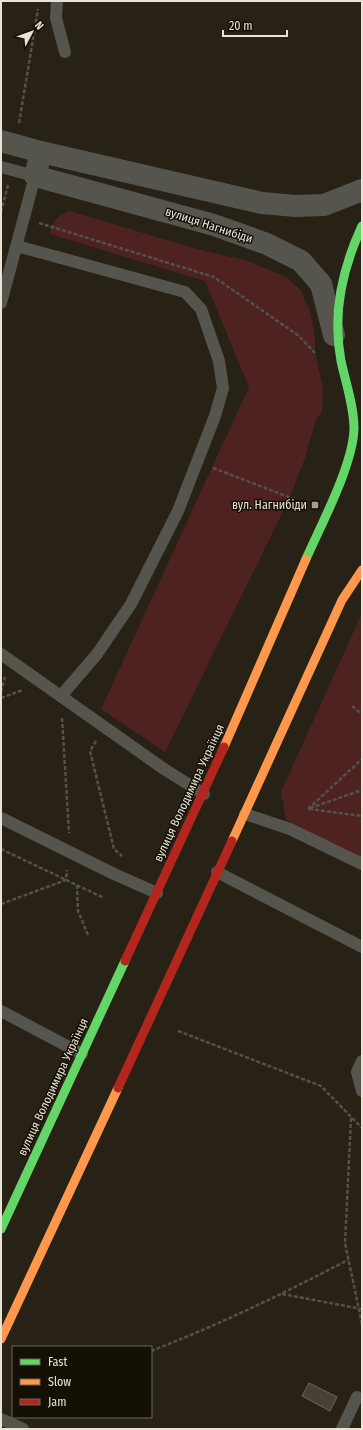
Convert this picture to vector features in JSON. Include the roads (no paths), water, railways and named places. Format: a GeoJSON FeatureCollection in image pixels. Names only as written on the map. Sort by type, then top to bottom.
{"type":"FeatureCollection","features":[{"type":"Feature","properties":{"kind":"street"},"geometry":{"type":"LineString","coordinates":[[9,143],[40,152],[262,203],[296,206],[324,205],[362,190]]}},
{"type":"Feature","properties":{"kind":"street"},"geometry":{"type":"LineString","coordinates":[[35,176],[40,152]]}},
{"type":"Feature","properties":{"kind":"street","name":"вулиця Нагнибіди"},"geometry":{"type":"LineString","coordinates":[[35,176],[214,225],[266,244],[301,261],[322,284],[340,357]]}},
{"type":"Feature","properties":{"kind":"street","name":"вулиця Володимира Українця"},"geometry":{"type":"LineString","coordinates":[[1,1229],[204,794],[339,483],[353,440],[352,409],[340,357],[337,334],[338,297],[346,261],[362,226]]}},
{"type":"Feature","properties":{"kind":"street","name":"вулиця Володимира Українця"},"geometry":{"type":"LineString","coordinates":[[340,357],[362,412]]}},
{"type":"Feature","properties":{"kind":"street"},"geometry":{"type":"LineString","coordinates":[[1,1339],[245,814],[342,600],[362,570]]}},
{"type":"Feature","properties":{"kind":"lane"},"geometry":{"type":"LineString","coordinates":[[57,1],[56,18],[65,52]]}},
{"type":"Feature","properties":{"kind":"lane"},"geometry":{"type":"LineString","coordinates":[[1,303],[35,176],[6,169]]}},
{"type":"Feature","properties":{"kind":"lane"},"geometry":{"type":"LineString","coordinates":[[17,246],[185,292],[201,309],[219,361],[223,388],[198,462],[178,511],[131,604],[97,654],[61,696]]}},
{"type":"Feature","properties":{"kind":"lane"},"geometry":{"type":"LineString","coordinates":[[1,654],[103,726],[204,794]]}},
{"type":"Feature","properties":{"kind":"lane"},"geometry":{"type":"LineString","coordinates":[[245,814],[290,829],[362,864]]}},
{"type":"Feature","properties":{"kind":"lane"},"geometry":{"type":"LineString","coordinates":[[1,818],[70,853],[157,893]]}},
{"type":"Feature","properties":{"kind":"lane"},"geometry":{"type":"LineString","coordinates":[[217,872],[362,947]]}},
{"type":"Feature","properties":{"kind":"lane"},"geometry":{"type":"LineString","coordinates":[[1,1011],[82,1054]]}},
{"type":"Feature","properties":{"kind":"lane"},"geometry":{"type":"LineString","coordinates":[[362,1061],[357,1072],[362,1091]]}},
{"type":"Feature","properties":{"kind":"lane"},"geometry":{"type":"LineString","coordinates":[[342,1429],[357,1397]]}},
{"type":"Feature","properties":{"kind":"lane"},"geometry":{"type":"LineString","coordinates":[[1,1419],[23,1429]]}},
{"type":"Feature","properties":{"kind":"place","name":"вул. Нагнибіди"},"geometry":{"type":"Point","coordinates":[315,505]}}]}
